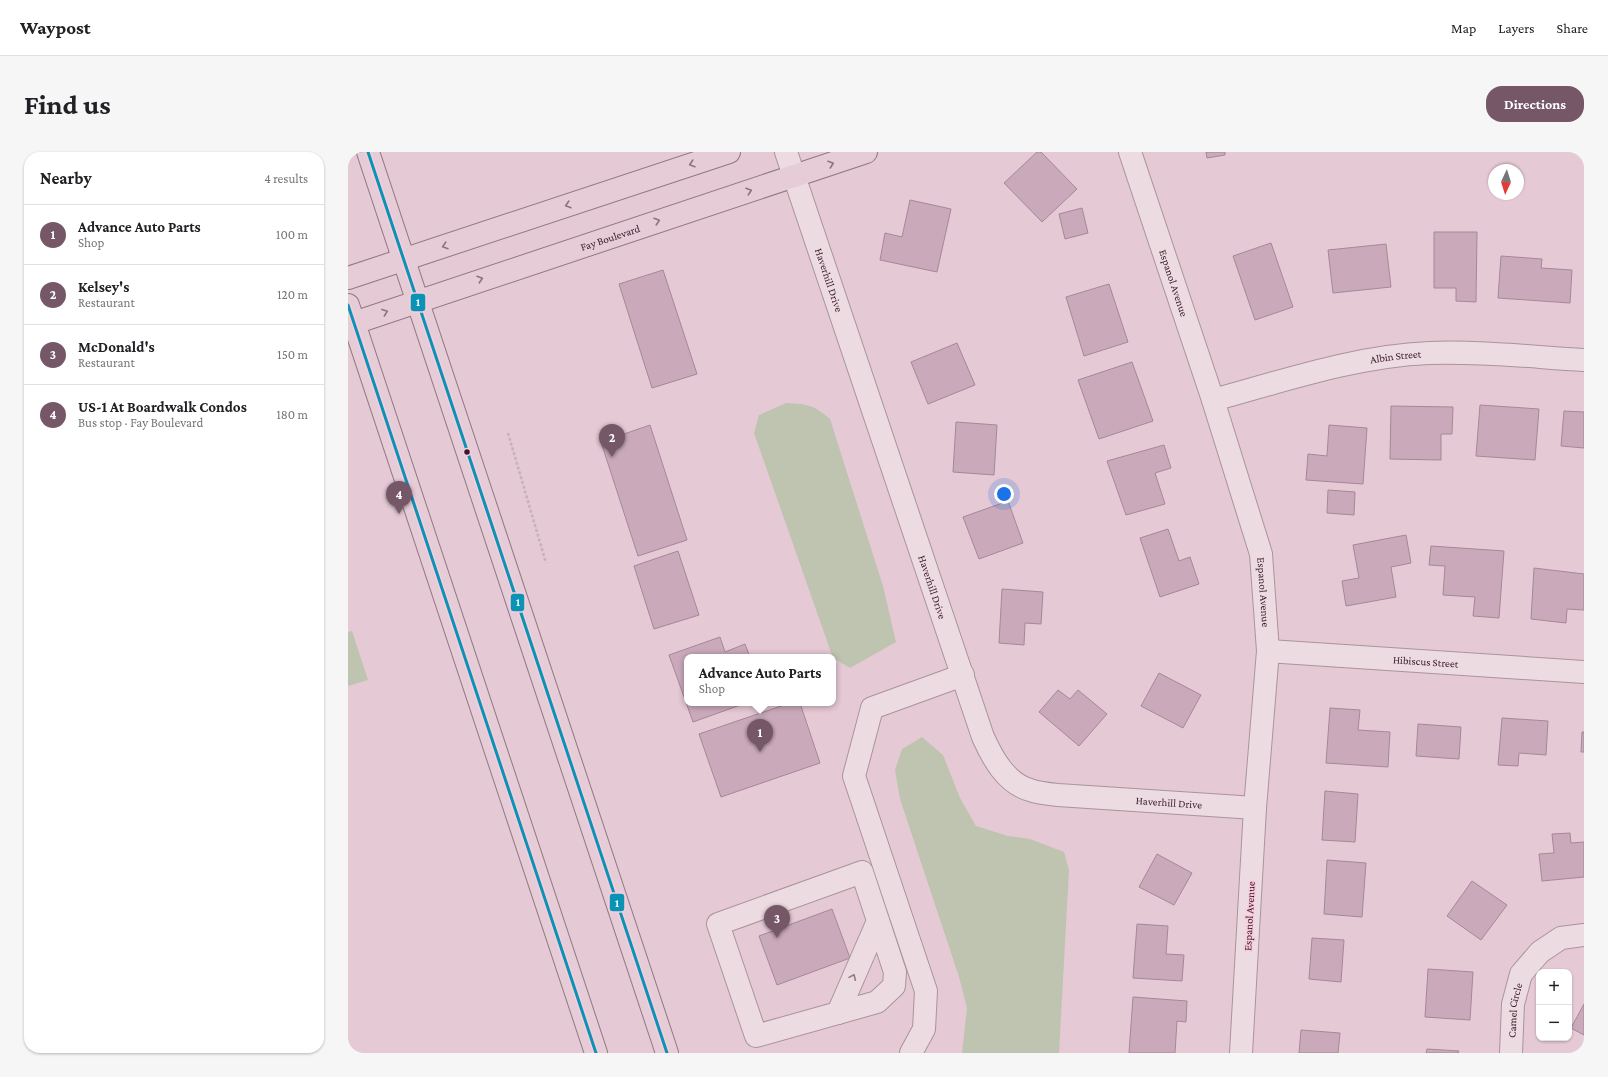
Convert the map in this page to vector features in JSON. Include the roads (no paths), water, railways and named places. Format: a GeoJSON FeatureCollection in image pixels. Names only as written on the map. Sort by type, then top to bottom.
{"type":"FeatureCollection","features":[{"type":"Feature","properties":{"kind":"main road"},"geometry":{"type":"LineString","coordinates":[[368,152],[667,1053]]}},
{"type":"Feature","properties":{"kind":"main road"},"geometry":{"type":"LineString","coordinates":[[348,278],[729,152]]}},
{"type":"Feature","properties":{"kind":"main road","name":"Fay Boulevard"},"geometry":{"type":"LineString","coordinates":[[351,314],[417,300],[866,152]]}},
{"type":"Feature","properties":{"kind":"main road"},"geometry":{"type":"LineString","coordinates":[[351,314],[596,1053]]}},
{"type":"Feature","properties":{"kind":"street","name":"Haverhill Drive"},"geometry":{"type":"LineString","coordinates":[[786,152],[983,738],[993,758],[1009,778],[1028,790],[1058,795],[1255,808]]}},
{"type":"Feature","properties":{"kind":"street","name":"Espanol Avenue"},"geometry":{"type":"LineString","coordinates":[[1130,152],[1213,400],[1262,554],[1268,651],[1255,808],[1241,1053]]}},
{"type":"Feature","properties":{"kind":"street","name":"Albin Street"},"geometry":{"type":"LineString","coordinates":[[1213,400],[1349,363],[1429,353],[1510,355],[1584,360]]}},
{"type":"Feature","properties":{"kind":"street","name":"Hibiscus Street"},"geometry":{"type":"LineString","coordinates":[[1268,651],[1584,672]]}},
{"type":"Feature","properties":{"kind":"street"},"geometry":{"type":"LineString","coordinates":[[910,1053],[924,1029],[926,991],[854,776],[872,708],[963,675]]}},
{"type":"Feature","properties":{"kind":"street"},"geometry":{"type":"LineString","coordinates":[[862,872],[895,972],[894,979],[894,986],[877,1002],[756,1036],[718,924],[862,872]]}},
{"type":"Feature","properties":{"kind":"street"},"geometry":{"type":"LineString","coordinates":[[838,1013],[878,921]]}},
{"type":"Feature","properties":{"kind":"street","name":"Camel Circle"},"geometry":{"type":"LineString","coordinates":[[1511,1053],[1513,1004],[1521,974],[1540,952],[1561,938],[1584,935]]}},
{"type":"Feature","properties":{"kind":"street"},"geometry":{"type":"LineString","coordinates":[[894,979],[920,972]]}},
{"type":"Feature","properties":{"kind":"place","name":"Kelsey's"},"geometry":{"type":"Point","coordinates":[612,457]}},
{"type":"Feature","properties":{"kind":"place","name":"US-1 At Boardwalk Condos"},"geometry":{"type":"Point","coordinates":[399,514]}},
{"type":"Feature","properties":{"kind":"place","name":"Advance Auto Parts"},"geometry":{"type":"Point","coordinates":[760,752]}},
{"type":"Feature","properties":{"kind":"place","name":"McDonald's"},"geometry":{"type":"Point","coordinates":[777,938]}}]}
